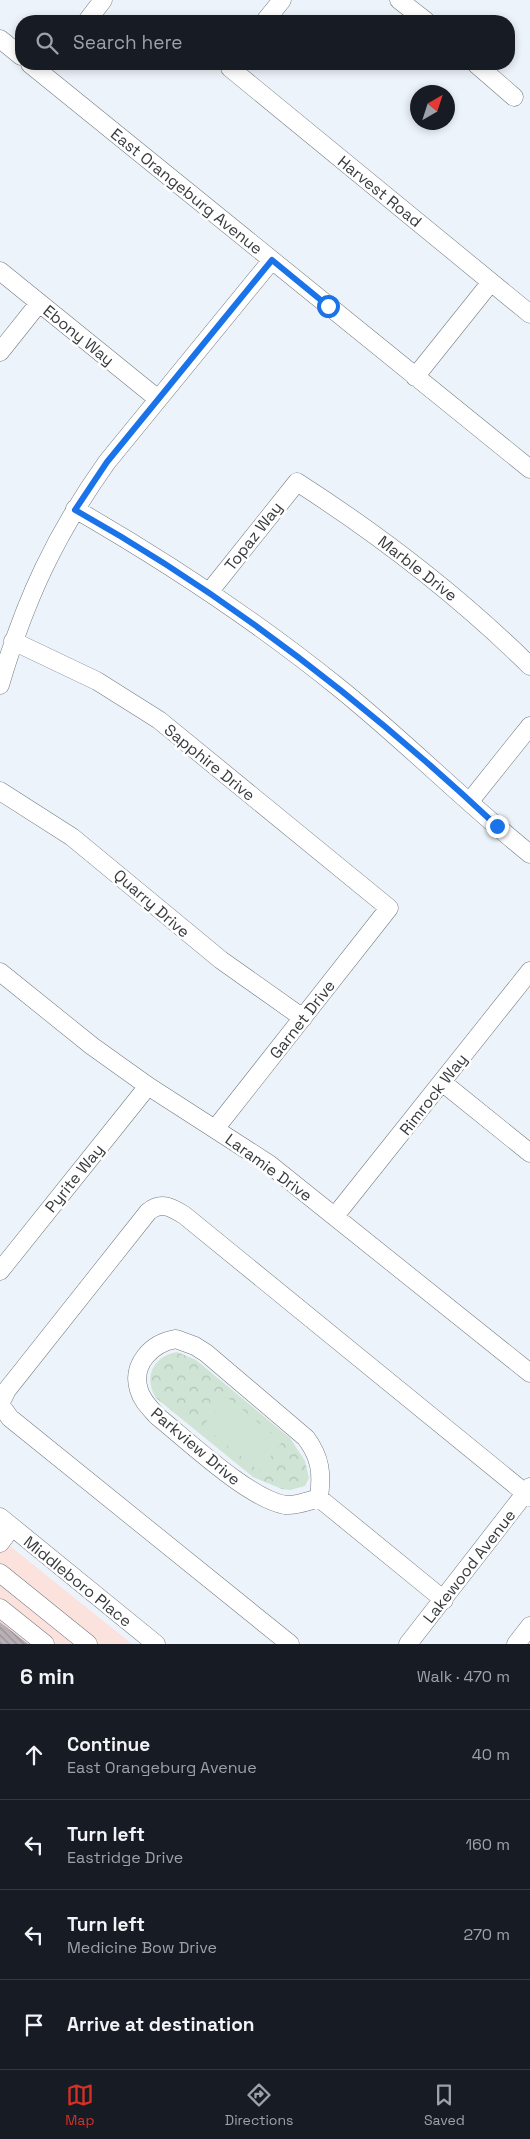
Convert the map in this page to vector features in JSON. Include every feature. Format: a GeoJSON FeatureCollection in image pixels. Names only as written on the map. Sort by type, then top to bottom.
{"type":"FeatureCollection","features":[{"type":"Feature","properties":{"kind":"street"},"geometry":{"type":"LineString","coordinates":[[92,15],[103,0]]}},
{"type":"Feature","properties":{"kind":"street"},"geometry":{"type":"LineString","coordinates":[[271,15],[282,0]]}},
{"type":"Feature","properties":{"kind":"street"},"geometry":{"type":"LineString","coordinates":[[399,0],[418,15]]}},
{"type":"Feature","properties":{"kind":"street"},"geometry":{"type":"LineString","coordinates":[[0,39],[15,51]]}},
{"type":"Feature","properties":{"kind":"street","name":"East Orangeburg Avenue"},"geometry":{"type":"LineString","coordinates":[[49,70],[272,260],[530,469]]}},
{"type":"Feature","properties":{"kind":"street","name":"Harvest Road"},"geometry":{"type":"LineString","coordinates":[[236,70],[530,314]]}},
{"type":"Feature","properties":{"kind":"street"},"geometry":{"type":"LineString","coordinates":[[483,70],[514,97]]}},
{"type":"Feature","properties":{"kind":"street"},"geometry":{"type":"LineString","coordinates":[[0,685],[13,641],[42,568],[75,510],[107,462],[272,260]]}},
{"type":"Feature","properties":{"kind":"street","name":"Ebony Way"},"geometry":{"type":"LineString","coordinates":[[0,271],[158,399]]}},
{"type":"Feature","properties":{"kind":"street"},"geometry":{"type":"LineString","coordinates":[[415,377],[492,282]]}},
{"type":"Feature","properties":{"kind":"street"},"geometry":{"type":"LineString","coordinates":[[0,352],[39,303]]}},
{"type":"Feature","properties":{"kind":"street","name":"Topaz Way"},"geometry":{"type":"LineString","coordinates":[[210,591],[297,482]]}},
{"type":"Feature","properties":{"kind":"street","name":"Marble Drive"},"geometry":{"type":"LineString","coordinates":[[297,482],[405,556],[455,597],[530,666]]}},
{"type":"Feature","properties":{"kind":"street"},"geometry":{"type":"LineString","coordinates":[[75,510],[134,543],[210,591],[339,687],[530,854]]}},
{"type":"Feature","properties":{"kind":"street","name":"Sapphire Drive"},"geometry":{"type":"LineString","coordinates":[[13,641],[97,681],[159,720],[389,908]]}},
{"type":"Feature","properties":{"kind":"street"},"geometry":{"type":"LineString","coordinates":[[470,801],[530,726]]}},
{"type":"Feature","properties":{"kind":"street","name":"Quarry Drive"},"geometry":{"type":"LineString","coordinates":[[0,792],[72,837],[213,954],[302,1018]]}},
{"type":"Feature","properties":{"kind":"street","name":"Garnet Drive"},"geometry":{"type":"LineString","coordinates":[[215,1129],[389,908]]}},
{"type":"Feature","properties":{"kind":"street","name":"Rimrock Way"},"geometry":{"type":"LineString","coordinates":[[335,1216],[530,970]]}},
{"type":"Feature","properties":{"kind":"street","name":"Laramie Drive"},"geometry":{"type":"LineString","coordinates":[[0,972],[92,1046],[148,1086],[269,1164],[530,1373]]}},
{"type":"Feature","properties":{"kind":"street"},"geometry":{"type":"LineString","coordinates":[[442,1082],[530,1153]]}},
{"type":"Feature","properties":{"kind":"street","name":"Pyrite Way"},"geometry":{"type":"LineString","coordinates":[[0,1271],[148,1086]]}},
{"type":"Feature","properties":{"kind":"street"},"geometry":{"type":"LineString","coordinates":[[290,1644],[10,1418],[0,1404],[7,1390],[148,1212],[154,1207],[163,1205],[184,1215],[528,1492]]}},
{"type":"Feature","properties":{"kind":"street","name":"Parkview Drive"},"geometry":{"type":"LineString","coordinates":[[176,1339],[195,1346],[206,1353],[306,1438],[320,1464],[322,1474],[319,1498],[295,1505],[266,1498],[245,1487],[157,1416],[145,1403],[139,1391],[138,1373],[144,1356],[158,1344],[176,1339]]}},
{"type":"Feature","properties":{"kind":"street","name":"Lakewood Avenue"},"geometry":{"type":"LineString","coordinates":[[408,1644],[528,1492]]}},
{"type":"Feature","properties":{"kind":"street"},"geometry":{"type":"LineString","coordinates":[[319,1498],[444,1600]]}},
{"type":"Feature","properties":{"kind":"street"},"geometry":{"type":"LineString","coordinates":[[0,1543],[6,1522]]}},
{"type":"Feature","properties":{"kind":"street","name":"Middleboro Place"},"geometry":{"type":"LineString","coordinates":[[6,1522],[156,1644]]}},
{"type":"Feature","properties":{"kind":"street"},"geometry":{"type":"LineString","coordinates":[[0,1573],[88,1644]]}},
{"type":"Feature","properties":{"kind":"street"},"geometry":{"type":"LineString","coordinates":[[0,1608],[45,1644]]}},
{"type":"Feature","properties":{"kind":"street"},"geometry":{"type":"LineString","coordinates":[[516,1644],[530,1626]]}},
{"type":"Feature","properties":{"kind":"shaded area"},"geometry":{"type":"Polygon","coordinates":[[[0,1538],[132,1644],[0,1644],[0,1538]]]}},
{"type":"Feature","properties":{"kind":"green space"},"geometry":{"type":"Polygon","coordinates":[[[177,1352],[196,1360],[290,1438],[305,1461],[309,1478],[305,1486],[290,1490],[282,1489],[253,1477],[156,1398],[150,1383],[153,1369],[162,1358],[177,1352]]]}},
{"type":"Feature","properties":{"kind":"green space"},"geometry":{"type":"Polygon","coordinates":[[[227,1397],[282,1442],[259,1471],[203,1426],[227,1397]]]}},
{"type":"Feature","properties":{"kind":"building"},"geometry":{"type":"Polygon","coordinates":[[[0,1622],[28,1644],[0,1644],[0,1622]]]}},
{"type":"Feature","properties":{"kind":"route"},"geometry":{"type":"LineString","coordinates":[[328,306],[272,260],[107,462],[75,510],[134,543],[210,591],[281,642],[339,687],[406,744],[497,826]]}}]}
